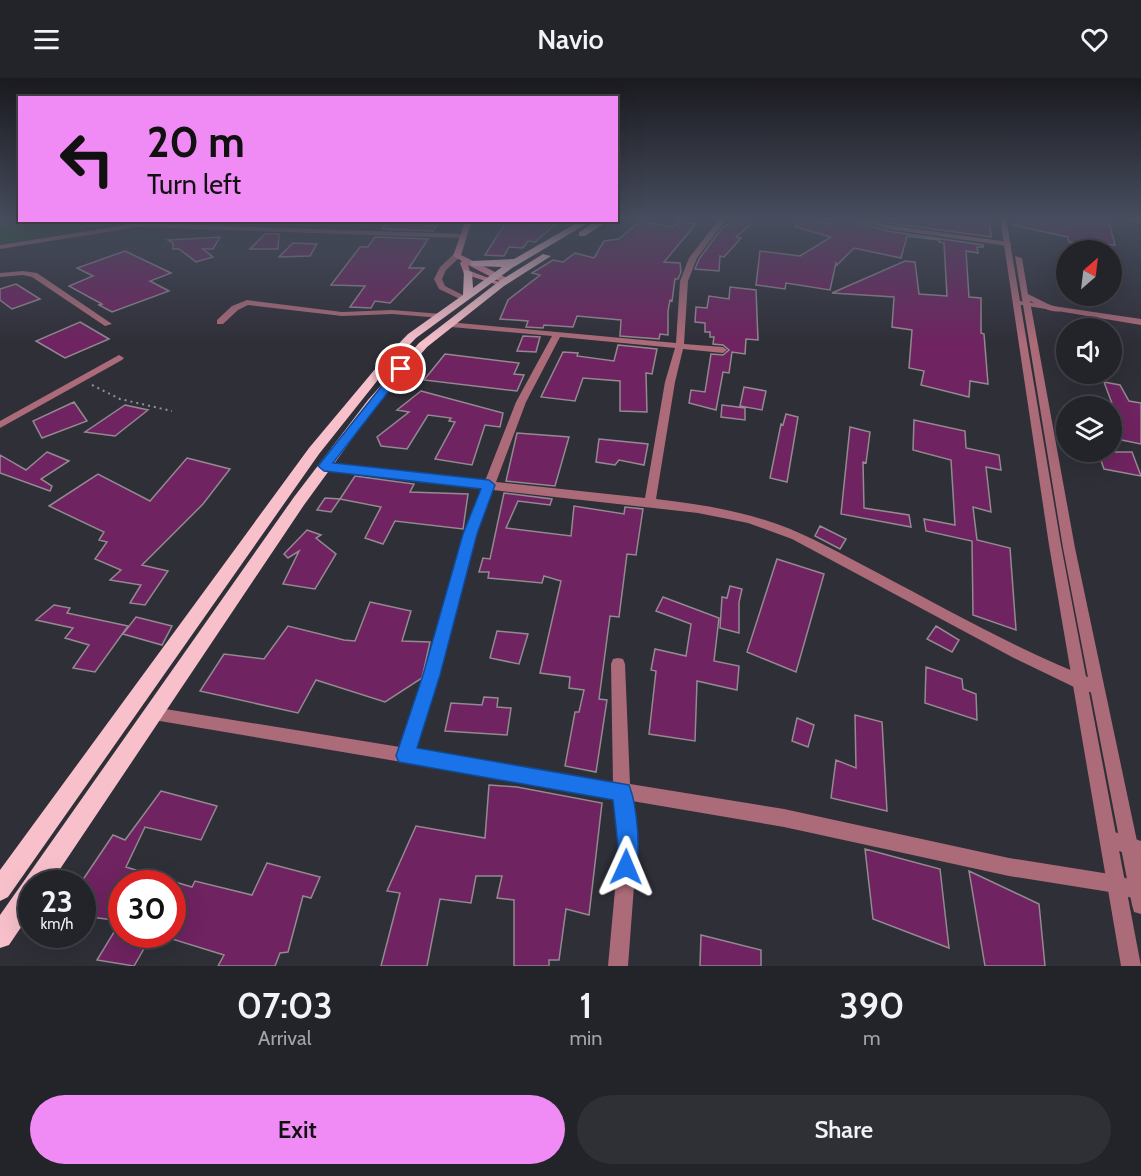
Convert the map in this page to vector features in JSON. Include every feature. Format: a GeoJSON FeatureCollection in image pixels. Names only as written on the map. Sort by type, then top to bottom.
{"type":"FeatureCollection","features":[{"type":"Feature","properties":{"kind":"main road"},"geometry":{"type":"LineString","coordinates":[[0,889],[314,451],[385,364],[412,336],[446,320],[498,280],[519,259]]}},
{"type":"Feature","properties":{"kind":"main road"},"geometry":{"type":"LineString","coordinates":[[46,870],[324,466],[401,369],[466,297],[535,259]]}},
{"type":"Feature","properties":{"kind":"main road"},"geometry":{"type":"LineString","coordinates":[[465,260],[501,264],[516,261]]}},
{"type":"Feature","properties":{"kind":"main road"},"geometry":{"type":"LineString","coordinates":[[465,260],[498,280]]}},
{"type":"Feature","properties":{"kind":"main road"},"geometry":{"type":"LineString","coordinates":[[465,260],[466,297]]}},
{"type":"Feature","properties":{"kind":"main road"},"geometry":{"type":"LineString","coordinates":[[467,272],[498,280]]}},
{"type":"Feature","properties":{"kind":"main road"},"geometry":{"type":"LineString","coordinates":[[0,936],[18,910]]}},
{"type":"Feature","properties":{"kind":"street"},"geometry":{"type":"LineString","coordinates":[[650,503],[670,382],[680,345],[684,281],[692,259]]}},
{"type":"Feature","properties":{"kind":"street"},"geometry":{"type":"LineString","coordinates":[[1012,259],[1023,301],[1096,687],[1136,848],[1140,898]]}},
{"type":"Feature","properties":{"kind":"street"},"geometry":{"type":"LineString","coordinates":[[1017,259],[1079,682],[1131,966]]}},
{"type":"Feature","properties":{"kind":"street"},"geometry":{"type":"LineString","coordinates":[[465,260],[443,269],[438,279],[442,287],[466,297]]}},
{"type":"Feature","properties":{"kind":"street"},"geometry":{"type":"LineString","coordinates":[[0,275],[23,273],[34,275],[108,324]]}},
{"type":"Feature","properties":{"kind":"street"},"geometry":{"type":"LineString","coordinates":[[1023,301],[1060,310],[1141,322]]}},
{"type":"Feature","properties":{"kind":"street"},"geometry":{"type":"LineString","coordinates":[[220,322],[235,308],[247,302],[342,314],[392,312],[557,333],[723,350]]}},
{"type":"Feature","properties":{"kind":"street"},"geometry":{"type":"LineString","coordinates":[[405,756],[432,675],[470,534],[521,402],[557,333]]}},
{"type":"Feature","properties":{"kind":"street"},"geometry":{"type":"LineString","coordinates":[[0,425],[119,358]]}},
{"type":"Feature","properties":{"kind":"street"},"geometry":{"type":"LineString","coordinates":[[324,466],[650,503],[767,523],[796,536],[1017,653],[1079,682],[1096,687]]}},
{"type":"Feature","properties":{"kind":"street"},"geometry":{"type":"LineString","coordinates":[[618,664],[622,791],[628,846],[618,966]]}},
{"type":"Feature","properties":{"kind":"street"},"geometry":{"type":"LineString","coordinates":[[153,714],[784,818],[1009,867],[1116,884],[1140,898]]}},
{"type":"Feature","properties":{"kind":"street"},"geometry":{"type":"LineString","coordinates":[[1109,839],[1136,848]]}},
{"type":"Feature","properties":{"kind":"path"},"geometry":{"type":"LineString","coordinates":[[85,377],[105,394],[128,402],[172,411]]}},
{"type":"Feature","properties":{"kind":"building"},"geometry":{"type":"Polygon","coordinates":[[[101,259],[143,259],[171,273],[150,281],[169,291],[112,312],[69,286],[93,276],[77,268],[101,259]]]}},
{"type":"Feature","properties":{"kind":"building"},"geometry":{"type":"Polygon","coordinates":[[[351,259],[415,259],[409,268],[424,268],[390,303],[375,301],[371,308],[350,307],[365,286],[331,285],[351,259]]]}},
{"type":"Feature","properties":{"kind":"building"},"geometry":{"type":"Polygon","coordinates":[[[566,259],[666,259],[664,262],[680,263],[681,272],[678,279],[675,279],[668,311],[668,335],[660,334],[659,339],[620,336],[621,320],[577,316],[573,327],[544,325],[543,328],[526,327],[528,321],[500,319],[508,300],[540,275],[532,273],[553,260],[563,262],[566,259]]]}},
{"type":"Feature","properties":{"kind":"building"},"geometry":{"type":"Polygon","coordinates":[[[699,259],[720,259],[719,271],[695,269],[699,259]]]}},
{"type":"Feature","properties":{"kind":"building"},"geometry":{"type":"Polygon","coordinates":[[[759,259],[843,259],[837,265],[836,263],[830,290],[786,283],[785,289],[756,285],[759,259]]]}},
{"type":"Feature","properties":{"kind":"building"},"geometry":{"type":"Polygon","coordinates":[[[945,259],[967,259],[969,297],[981,298],[981,333],[984,334],[988,384],[970,381],[969,397],[921,385],[924,371],[909,368],[912,330],[892,327],[894,297],[832,293],[905,261],[915,262],[919,294],[947,296],[945,259]]]}},
{"type":"Feature","properties":{"kind":"building"},"geometry":{"type":"Polygon","coordinates":[[[16,284],[40,299],[12,309],[0,300],[0,289],[16,284]]]}},
{"type":"Feature","properties":{"kind":"building"},"geometry":{"type":"Polygon","coordinates":[[[730,287],[756,290],[758,340],[746,339],[745,354],[732,352],[729,373],[723,372],[716,410],[689,403],[691,390],[705,392],[711,354],[723,355],[729,350],[723,345],[713,344],[714,337],[710,337],[710,332],[705,332],[705,323],[695,322],[696,307],[707,308],[709,296],[729,299],[730,287]]]}},
{"type":"Feature","properties":{"kind":"building"},"geometry":{"type":"Polygon","coordinates":[[[80,322],[109,339],[65,358],[36,341],[80,322]]]}},
{"type":"Feature","properties":{"kind":"building"},"geometry":{"type":"Polygon","coordinates":[[[523,336],[540,337],[536,352],[517,351],[523,336]]]}},
{"type":"Feature","properties":{"kind":"building"},"geometry":{"type":"Polygon","coordinates":[[[618,345],[657,349],[652,374],[646,373],[647,412],[620,411],[620,381],[583,378],[575,401],[541,397],[563,352],[614,361],[618,345]]]}},
{"type":"Feature","properties":{"kind":"building"},"geometry":{"type":"Polygon","coordinates":[[[445,354],[519,363],[514,374],[524,375],[517,391],[424,380],[445,354]]]}},
{"type":"Feature","properties":{"kind":"building"},"geometry":{"type":"Polygon","coordinates":[[[1105,384],[1120,385],[1129,401],[1141,403],[1141,444],[1122,440],[1122,396],[1109,396],[1105,384]]]}},
{"type":"Feature","properties":{"kind":"building"},"geometry":{"type":"Polygon","coordinates":[[[744,387],[766,391],[762,410],[740,406],[744,387]]]}},
{"type":"Feature","properties":{"kind":"building"},"geometry":{"type":"Polygon","coordinates":[[[421,391],[503,413],[500,427],[485,425],[472,465],[435,459],[455,422],[449,421],[451,418],[428,415],[407,449],[381,446],[377,437],[409,412],[397,410],[421,391]]]}},
{"type":"Feature","properties":{"kind":"building"},"geometry":{"type":"Polygon","coordinates":[[[74,402],[87,421],[42,438],[33,421],[74,402]]]}},
{"type":"Feature","properties":{"kind":"building"},"geometry":{"type":"Polygon","coordinates":[[[125,405],[148,410],[115,436],[85,432],[125,405]]]}},
{"type":"Feature","properties":{"kind":"building"},"geometry":{"type":"Polygon","coordinates":[[[722,405],[745,408],[745,420],[721,417],[722,405]]]}},
{"type":"Feature","properties":{"kind":"building"},"geometry":{"type":"Polygon","coordinates":[[[786,414],[798,417],[787,482],[770,478],[781,424],[783,425],[786,414]]]}},
{"type":"Feature","properties":{"kind":"building"},"geometry":{"type":"Polygon","coordinates":[[[914,420],[965,431],[966,448],[999,455],[1001,470],[986,467],[991,512],[973,507],[977,540],[1010,548],[1016,630],[973,615],[972,541],[926,531],[924,519],[955,525],[951,460],[913,450],[914,420]]]}},
{"type":"Feature","properties":{"kind":"building"},"geometry":{"type":"Polygon","coordinates":[[[850,427],[870,432],[866,463],[863,462],[864,508],[909,515],[911,527],[841,514],[850,427]]]}},
{"type":"Feature","properties":{"kind":"building"},"geometry":{"type":"Polygon","coordinates":[[[517,433],[569,437],[555,486],[506,481],[517,433]]]}},
{"type":"Feature","properties":{"kind":"building"},"geometry":{"type":"Polygon","coordinates":[[[599,439],[648,444],[644,465],[619,460],[615,465],[596,462],[599,439]]]}},
{"type":"Feature","properties":{"kind":"building"},"geometry":{"type":"Polygon","coordinates":[[[47,452],[69,461],[41,479],[52,486],[50,491],[0,473],[0,455],[26,470],[47,452]]]}},
{"type":"Feature","properties":{"kind":"building"},"geometry":{"type":"Polygon","coordinates":[[[1122,452],[1132,452],[1141,476],[1104,469],[1102,462],[1122,462],[1122,452]]]}},
{"type":"Feature","properties":{"kind":"building"},"geometry":{"type":"Polygon","coordinates":[[[187,458],[230,469],[203,504],[142,565],[168,571],[145,605],[130,603],[141,585],[110,580],[121,570],[95,559],[107,542],[99,540],[104,532],[49,506],[98,474],[150,501],[187,458]]]}},
{"type":"Feature","properties":{"kind":"building"},"geometry":{"type":"Polygon","coordinates":[[[355,476],[414,484],[410,492],[468,494],[463,529],[395,521],[383,544],[365,538],[381,507],[340,499],[355,476]]]}},
{"type":"Feature","properties":{"kind":"building"},"geometry":{"type":"Polygon","coordinates":[[[504,493],[552,499],[550,505],[518,501],[506,528],[571,536],[574,506],[624,514],[625,507],[643,509],[636,555],[627,554],[619,617],[610,616],[599,699],[607,700],[596,772],[565,766],[575,712],[579,712],[584,690],[569,688],[570,677],[540,673],[561,581],[544,576],[542,583],[488,578],[489,572],[479,572],[483,558],[490,559],[504,493]]]}},
{"type":"Feature","properties":{"kind":"building"},"geometry":{"type":"Polygon","coordinates":[[[325,498],[340,499],[331,512],[317,510],[325,498]]]}},
{"type":"Feature","properties":{"kind":"building"},"geometry":{"type":"Polygon","coordinates":[[[820,526],[846,539],[840,549],[815,536],[820,526]]]}},
{"type":"Feature","properties":{"kind":"building"},"geometry":{"type":"Polygon","coordinates":[[[307,530],[321,535],[316,538],[336,554],[315,589],[283,584],[299,551],[288,558],[284,554],[307,530]]]}},
{"type":"Feature","properties":{"kind":"building"},"geometry":{"type":"Polygon","coordinates":[[[777,559],[824,574],[796,672],[747,652],[777,559]]]}},
{"type":"Feature","properties":{"kind":"building"},"geometry":{"type":"Polygon","coordinates":[[[730,586],[742,589],[739,602],[739,633],[720,628],[722,597],[727,598],[730,586]]]}},
{"type":"Feature","properties":{"kind":"building"},"geometry":{"type":"Polygon","coordinates":[[[663,597],[719,618],[714,661],[739,666],[737,690],[697,681],[695,741],[649,734],[656,671],[651,670],[655,649],[686,656],[691,624],[656,611],[663,597]]]}},
{"type":"Feature","properties":{"kind":"building"},"geometry":{"type":"Polygon","coordinates":[[[370,602],[411,611],[402,641],[430,642],[422,678],[385,702],[316,680],[298,713],[200,691],[224,654],[264,659],[288,626],[355,641],[370,602]]]}},
{"type":"Feature","properties":{"kind":"building"},"geometry":{"type":"Polygon","coordinates":[[[54,605],[70,608],[67,613],[128,626],[95,672],[73,668],[89,645],[65,638],[73,628],[36,620],[54,605]]]}},
{"type":"Feature","properties":{"kind":"building"},"geometry":{"type":"Polygon","coordinates":[[[136,617],[172,626],[162,645],[123,634],[136,617]]]}},
{"type":"Feature","properties":{"kind":"building"},"geometry":{"type":"Polygon","coordinates":[[[936,626],[959,640],[952,652],[927,639],[936,626]]]}},
{"type":"Feature","properties":{"kind":"building"},"geometry":{"type":"Polygon","coordinates":[[[497,631],[528,634],[519,664],[490,658],[497,631]]]}},
{"type":"Feature","properties":{"kind":"building"},"geometry":{"type":"Polygon","coordinates":[[[926,667],[962,679],[963,689],[976,694],[977,720],[925,703],[926,667]]]}},
{"type":"Feature","properties":{"kind":"building"},"geometry":{"type":"Polygon","coordinates":[[[484,697],[498,698],[497,707],[511,708],[507,735],[445,731],[451,703],[482,705],[484,697]]]}},
{"type":"Feature","properties":{"kind":"building"},"geometry":{"type":"Polygon","coordinates":[[[855,715],[882,722],[887,811],[831,798],[836,760],[856,768],[855,715]]]}},
{"type":"Feature","properties":{"kind":"building"},"geometry":{"type":"Polygon","coordinates":[[[797,718],[814,725],[808,747],[792,741],[797,718]]]}},
{"type":"Feature","properties":{"kind":"building"},"geometry":{"type":"Polygon","coordinates":[[[489,785],[517,787],[602,803],[589,915],[566,909],[559,960],[549,960],[549,966],[514,966],[514,900],[497,898],[502,876],[476,876],[471,903],[440,899],[427,966],[381,966],[400,893],[387,891],[416,826],[485,838],[489,785]]]}},
{"type":"Feature","properties":{"kind":"building"},"geometry":{"type":"Polygon","coordinates":[[[161,791],[217,806],[201,840],[145,827],[126,867],[136,870],[108,870],[108,919],[96,918],[96,870],[89,870],[113,835],[125,840],[161,791]]]}},
{"type":"Feature","properties":{"kind":"building"},"geometry":{"type":"Polygon","coordinates":[[[865,849],[940,869],[949,948],[873,919],[865,849]]]}},
{"type":"Feature","properties":{"kind":"building"},"geometry":{"type":"Polygon","coordinates":[[[267,863],[320,877],[311,898],[303,896],[288,952],[280,953],[275,966],[218,966],[224,955],[186,943],[186,885],[192,887],[195,881],[252,895],[267,863]]]}},
{"type":"Feature","properties":{"kind":"building"},"geometry":{"type":"Polygon","coordinates":[[[969,871],[1039,904],[1045,966],[985,966],[969,871]]]}},
{"type":"Feature","properties":{"kind":"building"},"geometry":{"type":"Polygon","coordinates":[[[701,935],[761,950],[761,966],[700,966],[701,935]]]}},
{"type":"Feature","properties":{"kind":"building"},"geometry":{"type":"Polygon","coordinates":[[[108,942],[108,948],[144,948],[134,966],[97,960],[108,942]]]}},
{"type":"Feature","properties":{"kind":"route"},"geometry":{"type":"LineString","coordinates":[[401,369],[324,466],[489,485],[470,534],[432,675],[405,756],[622,791],[628,846],[626,867]]}}]}
